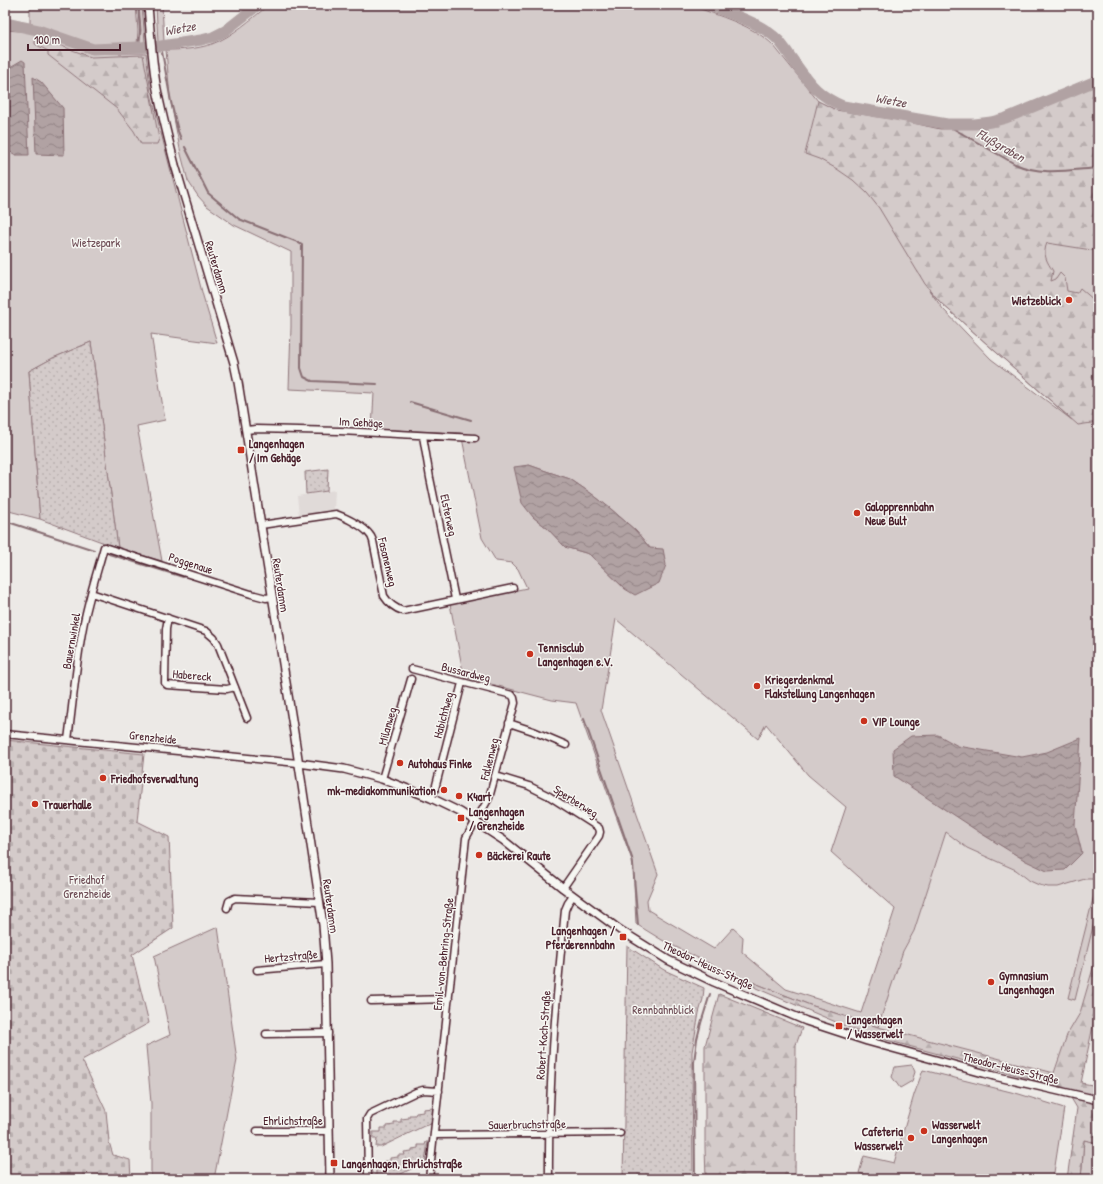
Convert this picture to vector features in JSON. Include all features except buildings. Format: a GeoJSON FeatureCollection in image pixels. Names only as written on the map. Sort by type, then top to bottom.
{"type":"FeatureCollection","features":[{"type":"Feature","properties":{"kind":"street","name":"Reuterdamm"},"geometry":{"type":"LineString","coordinates":[[148,5],[152,55],[166,133],[234,363],[238,382],[298,763],[319,902],[326,964],[330,1179]]}},
{"type":"Feature","properties":{"kind":"street","name":"Im Gehäge"},"geometry":{"type":"LineString","coordinates":[[246,430],[332,431],[475,438]]}},
{"type":"Feature","properties":{"kind":"street","name":"Elsterweg"},"geometry":{"type":"LineString","coordinates":[[422,436],[455,600]]}},
{"type":"Feature","properties":{"kind":"street","name":"Fasanenweg"},"geometry":{"type":"LineString","coordinates":[[261,525],[336,514],[366,530],[373,541],[384,596],[395,608],[405,611],[513,588]]}},
{"type":"Feature","properties":{"kind":"street","name":"Poggenaue"},"geometry":{"type":"LineString","coordinates":[[104,547],[251,594],[266,598],[272,597]]}},
{"type":"Feature","properties":{"kind":"street","name":"Bauernwinkel"},"geometry":{"type":"LineString","coordinates":[[68,740],[83,626],[104,547]]}},
{"type":"Feature","properties":{"kind":"street","name":"Habereck"},"geometry":{"type":"LineString","coordinates":[[91,593],[206,631],[218,644],[247,718]]}},
{"type":"Feature","properties":{"kind":"street","name":"Habereck"},"geometry":{"type":"LineString","coordinates":[[168,618],[166,629],[165,683],[167,685],[226,689],[235,687]]}},
{"type":"Feature","properties":{"kind":"street","name":"Bussardweg"},"geometry":{"type":"LineString","coordinates":[[412,669],[512,695],[514,698]]}},
{"type":"Feature","properties":{"kind":"street","name":"Milanweg"},"geometry":{"type":"LineString","coordinates":[[382,779],[411,679]]}},
{"type":"Feature","properties":{"kind":"street","name":"Habichtweg"},"geometry":{"type":"LineString","coordinates":[[431,798],[435,789],[462,683]]}},
{"type":"Feature","properties":{"kind":"street","name":"Falkenweg"},"geometry":{"type":"LineString","coordinates":[[476,822],[489,798],[496,776],[515,703],[514,698]]}},
{"type":"Feature","properties":{"kind":"street"},"geometry":{"type":"LineString","coordinates":[[509,723],[566,744]]}},
{"type":"Feature","properties":{"kind":"street","name":"Grenzheide"},"geometry":{"type":"LineString","coordinates":[[5,734],[298,763]]}},
{"type":"Feature","properties":{"kind":"street","name":"Theodor-Heuss-Straße"},"geometry":{"type":"LineString","coordinates":[[298,763],[344,769],[382,779],[431,798],[460,812],[504,840],[573,896],[620,930],[668,960],[714,982],[806,1020],[867,1041],[994,1076],[1098,1100]]}},
{"type":"Feature","properties":{"kind":"street","name":"Sperberweg"},"geometry":{"type":"LineString","coordinates":[[496,776],[529,786],[548,796],[599,828],[599,836],[563,888]]}},
{"type":"Feature","properties":{"kind":"street","name":"Emil-von-Behring-Straße"},"geometry":{"type":"LineString","coordinates":[[429,1179],[435,1135],[466,838],[476,822]]}},
{"type":"Feature","properties":{"kind":"street","name":"Robert-Koch-Straße"},"geometry":{"type":"LineString","coordinates":[[549,1179],[549,1135],[553,1040],[564,917],[568,903],[573,896]]}},
{"type":"Feature","properties":{"kind":"street"},"geometry":{"type":"LineString","coordinates":[[228,908],[229,901],[234,898],[319,902]]}},
{"type":"Feature","properties":{"kind":"street","name":"Hertzstraße"},"geometry":{"type":"LineString","coordinates":[[257,970],[326,964]]}},
{"type":"Feature","properties":{"kind":"street"},"geometry":{"type":"LineString","coordinates":[[371,1002],[449,1000]]}},
{"type":"Feature","properties":{"kind":"street"},"geometry":{"type":"LineString","coordinates":[[266,1034],[328,1033]]}},
{"type":"Feature","properties":{"kind":"street"},"geometry":{"type":"LineString","coordinates":[[368,1179],[367,1120],[370,1114],[416,1092],[423,1090],[439,1091]]}},
{"type":"Feature","properties":{"kind":"street","name":"Ehrlichstraße"},"geometry":{"type":"LineString","coordinates":[[257,1131],[329,1131]]}},
{"type":"Feature","properties":{"kind":"street","name":"Sauerbruchstraße"},"geometry":{"type":"LineString","coordinates":[[435,1135],[549,1135],[620,1133]]}},
{"type":"Feature","properties":{"kind":"shaded area"},"geometry":{"type":"Polygon","coordinates":[[[335,490],[334,511],[299,515],[297,496],[335,490]]]}},
{"type":"Feature","properties":{"kind":"shaded area","name":"Gymnasium Langenhagen"},"geometry":{"type":"Polygon","coordinates":[[[946,832],[967,848],[1016,870],[1030,881],[1098,879],[1098,951],[1080,1013],[1067,1035],[1054,1073],[878,1027],[903,951],[914,931],[946,832]]]}},
{"type":"Feature","properties":{"kind":"green space"},"geometry":{"type":"Polygon","coordinates":[[[30,5],[136,5],[138,31],[137,44],[94,47],[30,26],[30,5]]]}},
{"type":"Feature","properties":{"kind":"green space"},"geometry":{"type":"Polygon","coordinates":[[[139,5],[142,5],[145,42],[140,43],[141,30],[139,5]]]}},
{"type":"Feature","properties":{"kind":"green space"},"geometry":{"type":"Polygon","coordinates":[[[156,5],[162,5],[164,42],[158,43],[156,5]]]}},
{"type":"Feature","properties":{"kind":"green space","name":"Galopprennbahn Neue Bult"},"geometry":{"type":"Polygon","coordinates":[[[269,5],[690,5],[735,22],[756,32],[766,39],[774,46],[818,101],[836,110],[904,121],[940,129],[986,128],[1098,84],[1098,879],[1085,879],[1058,887],[1039,885],[1030,881],[1016,870],[967,848],[946,832],[914,931],[903,951],[878,1027],[810,1005],[747,980],[662,940],[636,924],[633,863],[576,703],[552,700],[464,677],[450,604],[527,588],[518,569],[512,563],[496,561],[482,538],[461,433],[372,429],[374,393],[289,389],[291,252],[234,225],[207,206],[188,181],[170,98],[166,50],[201,47],[219,41],[234,32],[269,5]],[[929,290],[943,309],[991,359],[1072,420],[941,303],[929,290]],[[529,465],[533,517],[547,528],[565,547],[589,554],[625,589],[650,548],[636,531],[592,494],[570,479],[529,465]],[[616,619],[601,710],[658,874],[647,900],[648,910],[714,949],[733,928],[743,937],[742,952],[786,989],[861,1013],[895,909],[831,852],[846,807],[808,775],[766,724],[758,739],[616,619]]]}},
{"type":"Feature","properties":{"kind":"green space","name":"Wietzepark"},"geometry":{"type":"Polygon","coordinates":[[[5,30],[34,32],[90,53],[146,53],[151,94],[203,296],[217,343],[151,334],[165,420],[137,426],[162,561],[118,548],[91,342],[53,358],[29,371],[40,519],[5,510],[5,30]]]}},
{"type":"Feature","properties":{"kind":"green space"},"geometry":{"type":"Polygon","coordinates":[[[35,36],[91,57],[143,55],[159,139],[157,144],[141,144],[134,131],[117,109],[48,55],[48,51],[35,44],[35,36]]]}},
{"type":"Feature","properties":{"kind":"green space"},"geometry":{"type":"Polygon","coordinates":[[[1098,84],[1098,251],[1047,243],[1045,251],[1047,261],[1053,271],[1051,281],[1056,279],[1060,273],[1065,278],[1067,291],[1077,293],[1080,288],[1095,301],[1098,295],[1098,422],[1078,425],[941,303],[925,284],[879,208],[867,193],[853,180],[837,169],[819,159],[805,154],[818,101],[836,110],[904,121],[940,129],[986,128],[1098,84]]]}},
{"type":"Feature","properties":{"kind":"green space"},"geometry":{"type":"Polygon","coordinates":[[[91,342],[118,548],[40,519],[29,371],[53,358],[91,342]]]}},
{"type":"Feature","properties":{"kind":"green space"},"geometry":{"type":"Polygon","coordinates":[[[328,469],[327,491],[306,494],[305,472],[328,469]]]}},
{"type":"Feature","properties":{"kind":"green space","name":"Friedhof Grenzheide"},"geometry":{"type":"Polygon","coordinates":[[[5,740],[144,754],[137,821],[169,837],[173,928],[132,955],[149,1023],[82,1060],[106,1111],[109,1142],[113,1155],[130,1160],[131,1179],[5,1179],[5,740]]]}},
{"type":"Feature","properties":{"kind":"green space"},"geometry":{"type":"Polygon","coordinates":[[[1095,891],[1098,892],[1098,906],[1075,1000],[1068,998],[1095,891]]]}},
{"type":"Feature","properties":{"kind":"green space"},"geometry":{"type":"Polygon","coordinates":[[[218,927],[237,1060],[214,1179],[151,1179],[151,1103],[146,1046],[170,1035],[154,956],[218,927]]]}},
{"type":"Feature","properties":{"kind":"green space","name":"Rennbahnblick"},"geometry":{"type":"Polygon","coordinates":[[[627,946],[664,970],[704,988],[692,1052],[693,1179],[623,1179],[627,946]]]}},
{"type":"Feature","properties":{"kind":"green space"},"geometry":{"type":"Polygon","coordinates":[[[1098,951],[1098,1002],[1081,1083],[1098,1086],[1098,1143],[1084,1140],[1081,1179],[1067,1179],[1077,1108],[1065,1088],[864,1034],[756,988],[747,980],[810,1005],[878,1027],[1054,1073],[1067,1035],[1080,1013],[1098,951]]]}},
{"type":"Feature","properties":{"kind":"green space"},"geometry":{"type":"Polygon","coordinates":[[[719,994],[802,1028],[796,1045],[795,1179],[706,1179],[705,1046],[719,994]]]}},
{"type":"Feature","properties":{"kind":"green space"},"geometry":{"type":"Polygon","coordinates":[[[912,1065],[915,1072],[912,1081],[900,1088],[892,1077],[895,1067],[912,1065]]]}},
{"type":"Feature","properties":{"kind":"green space","name":"Wasserwelt Langenhagen"},"geometry":{"type":"Polygon","coordinates":[[[923,1070],[1019,1094],[1064,1108],[1053,1179],[865,1179],[866,1175],[859,1173],[864,1156],[894,1163],[923,1070]]]}},
{"type":"Feature","properties":{"kind":"green space"},"geometry":{"type":"Polygon","coordinates":[[[433,1108],[431,1124],[381,1147],[376,1147],[377,1139],[373,1139],[373,1132],[381,1132],[381,1128],[387,1128],[387,1126],[394,1125],[394,1122],[401,1122],[401,1119],[409,1118],[409,1115],[415,1115],[416,1113],[423,1112],[423,1109],[433,1108]]]}},
{"type":"Feature","properties":{"kind":"green space"},"geometry":{"type":"Polygon","coordinates":[[[1084,1140],[1098,1143],[1098,1179],[1081,1179],[1084,1140]]]}},
{"type":"Feature","properties":{"kind":"green space"},"geometry":{"type":"Polygon","coordinates":[[[426,1142],[428,1142],[425,1162],[391,1179],[376,1179],[376,1165],[384,1164],[384,1161],[390,1161],[390,1158],[398,1157],[398,1155],[405,1155],[404,1152],[412,1151],[412,1149],[418,1148],[418,1145],[425,1145],[426,1142]]]}},
{"type":"Feature","properties":{"kind":"water"},"geometry":{"type":"Polygon","coordinates":[[[22,60],[25,62],[29,155],[16,155],[5,149],[5,70],[22,60]]]}},
{"type":"Feature","properties":{"kind":"water"},"geometry":{"type":"Polygon","coordinates":[[[33,77],[41,82],[63,108],[64,155],[36,154],[33,77]]]}},
{"type":"Feature","properties":{"kind":"water"},"geometry":{"type":"Polygon","coordinates":[[[529,465],[570,479],[611,509],[636,531],[650,548],[663,549],[666,565],[659,583],[635,595],[625,589],[589,554],[565,547],[547,528],[533,517],[522,503],[514,467],[529,465]]]}},
{"type":"Feature","properties":{"kind":"water"},"geometry":{"type":"Polygon","coordinates":[[[938,735],[958,746],[1022,757],[1047,752],[1081,738],[1075,825],[1082,853],[1065,870],[1047,871],[1026,861],[982,834],[894,776],[893,749],[911,736],[938,735]]]}},
{"type":"Feature","properties":{"kind":"waterway"},"geometry":{"type":"LineString","coordinates":[[138,5],[140,31],[138,48]]}},
{"type":"Feature","properties":{"kind":"waterway","name":"Wietze"},"geometry":{"type":"LineString","coordinates":[[5,23],[38,30],[93,49],[161,46],[213,37],[225,31],[258,5]]}},
{"type":"Feature","properties":{"kind":"waterway","name":"Wietze"},"geometry":{"type":"LineString","coordinates":[[708,5],[755,24],[772,34],[786,50],[812,86],[825,97],[843,106],[947,124],[975,124],[1006,118],[1098,80]]}},
{"type":"Feature","properties":{"kind":"waterway"},"geometry":{"type":"LineString","coordinates":[[161,46],[171,102],[181,139]]}},
{"type":"Feature","properties":{"kind":"waterway","name":"Flußgraben"},"geometry":{"type":"LineString","coordinates":[[947,124],[1015,164],[1025,168],[1045,171],[1098,168]]}},
{"type":"Feature","properties":{"kind":"waterway"},"geometry":{"type":"LineString","coordinates":[[185,147],[208,193],[239,219],[302,245],[301,368],[304,377],[312,381],[377,384]]}},
{"type":"Feature","properties":{"kind":"waterway"},"geometry":{"type":"LineString","coordinates":[[410,402],[471,420]]}},
{"type":"Feature","properties":{"kind":"waterway"},"geometry":{"type":"LineString","coordinates":[[5,521],[94,550]]}},
{"type":"Feature","properties":{"kind":"waterway"},"geometry":{"type":"LineString","coordinates":[[109,554],[183,577]]}},
{"type":"Feature","properties":{"kind":"waterway"},"geometry":{"type":"LineString","coordinates":[[584,719],[632,858],[638,925]]}},
{"type":"Feature","properties":{"kind":"waterway"},"geometry":{"type":"LineString","coordinates":[[695,1179],[694,1062],[697,1039],[710,994]]}},
{"type":"Feature","properties":{"kind":"place","name":"Wietzeblick"},"geometry":{"type":"Point","coordinates":[1069,300]}},
{"type":"Feature","properties":{"kind":"place","name":"Langenhagen / Im Gehäge"},"geometry":{"type":"Point","coordinates":[241,450]}},
{"type":"Feature","properties":{"kind":"place","name":"Galopprennbahn Neue Bult"},"geometry":{"type":"Point","coordinates":[857,513]}},
{"type":"Feature","properties":{"kind":"place","name":"Tennisclub Langenhagen e.V."},"geometry":{"type":"Point","coordinates":[530,654]}},
{"type":"Feature","properties":{"kind":"place","name":"Kriegerdenkmal Flakstellung Langenhagen"},"geometry":{"type":"Point","coordinates":[757,686]}},
{"type":"Feature","properties":{"kind":"place","name":"VIP Lounge"},"geometry":{"type":"Point","coordinates":[864,721]}},
{"type":"Feature","properties":{"kind":"place","name":"Autohaus Finke"},"geometry":{"type":"Point","coordinates":[400,763]}},
{"type":"Feature","properties":{"kind":"place","name":"Friedhofsverwaltung"},"geometry":{"type":"Point","coordinates":[103,778]}},
{"type":"Feature","properties":{"kind":"place","name":"mk-mediakommunikation"},"geometry":{"type":"Point","coordinates":[444,790]}},
{"type":"Feature","properties":{"kind":"place","name":"K4art"},"geometry":{"type":"Point","coordinates":[459,796]}},
{"type":"Feature","properties":{"kind":"place","name":"Trauerhalle"},"geometry":{"type":"Point","coordinates":[35,804]}},
{"type":"Feature","properties":{"kind":"place","name":"Langenhagen / Grenzheide"},"geometry":{"type":"Point","coordinates":[461,818]}},
{"type":"Feature","properties":{"kind":"place","name":"Bäckerei Raute"},"geometry":{"type":"Point","coordinates":[479,855]}},
{"type":"Feature","properties":{"kind":"place","name":"Langenhagen / Pferderennbahn"},"geometry":{"type":"Point","coordinates":[623,937]}},
{"type":"Feature","properties":{"kind":"place","name":"Gymnasium Langenhagen"},"geometry":{"type":"Point","coordinates":[991,982]}},
{"type":"Feature","properties":{"kind":"place","name":"Langenhagen / Wasserwelt"},"geometry":{"type":"Point","coordinates":[839,1026]}},
{"type":"Feature","properties":{"kind":"place","name":"Wasserwelt Langenhagen"},"geometry":{"type":"Point","coordinates":[924,1131]}},
{"type":"Feature","properties":{"kind":"place","name":"Cafeteria Wasserwelt"},"geometry":{"type":"Point","coordinates":[911,1138]}},
{"type":"Feature","properties":{"kind":"place","name":"Langenhagen, Ehrlichstraße"},"geometry":{"type":"Point","coordinates":[334,1163]}}]}
